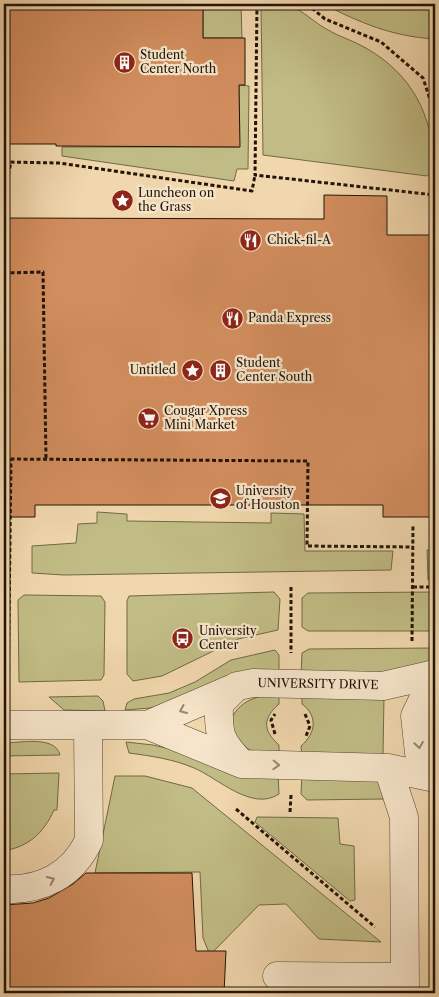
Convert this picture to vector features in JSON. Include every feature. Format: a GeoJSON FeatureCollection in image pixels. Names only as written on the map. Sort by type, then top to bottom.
{"type":"FeatureCollection","features":[{"type":"Feature","properties":{"kind":"street","name":"UNIVERSITY DRIVE"},"geometry":{"type":"LineString","coordinates":[[5,725],[147,725],[238,686],[253,683],[383,686],[435,674]]}},
{"type":"Feature","properties":{"kind":"street"},"geometry":{"type":"LineString","coordinates":[[435,682],[430,685],[414,716],[419,753],[435,767]]}},
{"type":"Feature","properties":{"kind":"street"},"geometry":{"type":"LineString","coordinates":[[238,686],[219,704],[218,725],[223,744],[242,764]]}},
{"type":"Feature","properties":{"kind":"street","name":"UNIVERSITY DRIVE"},"geometry":{"type":"LineString","coordinates":[[147,725],[242,764],[388,768],[435,778]]}},
{"type":"Feature","properties":{"kind":"street"},"geometry":{"type":"LineString","coordinates":[[4,889],[22,890],[53,880],[72,866],[82,855],[89,840],[88,726]]}},
{"type":"Feature","properties":{"kind":"street"},"geometry":{"type":"LineString","coordinates":[[277,976],[405,985],[404,817],[388,768]]}},
{"type":"Feature","properties":{"kind":"path"},"geometry":{"type":"LineString","coordinates":[[4,162],[59,163],[252,190],[254,175],[257,4]]}},
{"type":"Feature","properties":{"kind":"path"},"geometry":{"type":"LineString","coordinates":[[307,4],[325,19],[381,42],[423,78],[435,115]]}},
{"type":"Feature","properties":{"kind":"path"},"geometry":{"type":"LineString","coordinates":[[4,194],[12,162]]}},
{"type":"Feature","properties":{"kind":"path"},"geometry":{"type":"LineString","coordinates":[[254,175],[435,194]]}},
{"type":"Feature","properties":{"kind":"path"},"geometry":{"type":"LineString","coordinates":[[4,273],[43,272],[46,460]]}},
{"type":"Feature","properties":{"kind":"path"},"geometry":{"type":"LineString","coordinates":[[4,459],[308,461],[307,546],[413,547]]}},
{"type":"Feature","properties":{"kind":"path"},"geometry":{"type":"LineString","coordinates":[[5,725],[11,459]]}},
{"type":"Feature","properties":{"kind":"path"},"geometry":{"type":"LineString","coordinates":[[412,641],[414,524]]}},
{"type":"Feature","properties":{"kind":"path"},"geometry":{"type":"LineString","coordinates":[[413,586],[435,587]]}},
{"type":"Feature","properties":{"kind":"path"},"geometry":{"type":"LineString","coordinates":[[278,710],[271,720],[273,732],[278,737]]}},
{"type":"Feature","properties":{"kind":"path"},"geometry":{"type":"LineString","coordinates":[[236,809],[381,932]]}},
{"type":"Feature","properties":{"kind":"shaded area"},"geometry":{"type":"Polygon","coordinates":[[[203,4],[241,4],[242,38],[203,38],[203,4]]]}},
{"type":"Feature","properties":{"kind":"shaded area"},"geometry":{"type":"Polygon","coordinates":[[[264,4],[287,4],[300,10],[328,30],[366,48],[396,71],[417,98],[430,131],[435,168],[427,176],[263,155],[261,6],[264,4]]]}},
{"type":"Feature","properties":{"kind":"shaded area"},"geometry":{"type":"Polygon","coordinates":[[[323,4],[435,4],[434,39],[404,35],[377,28],[323,4]]]}},
{"type":"Feature","properties":{"kind":"shaded area"},"geometry":{"type":"Polygon","coordinates":[[[239,85],[249,86],[248,169],[237,169],[234,181],[62,156],[62,147],[239,147],[239,85]]]}},
{"type":"Feature","properties":{"kind":"shaded area"},"geometry":{"type":"Polygon","coordinates":[[[97,512],[127,514],[127,521],[271,523],[271,513],[304,514],[305,551],[393,551],[391,570],[64,575],[32,573],[32,546],[76,543],[78,524],[97,523],[97,512]]]}},
{"type":"Feature","properties":{"kind":"shaded area"},"geometry":{"type":"Polygon","coordinates":[[[427,550],[435,550],[435,580],[428,580],[427,550]]]}},
{"type":"Feature","properties":{"kind":"shaded area"},"geometry":{"type":"Polygon","coordinates":[[[274,592],[280,599],[278,630],[238,639],[162,676],[133,681],[127,674],[127,601],[129,596],[274,592]]]}},
{"type":"Feature","properties":{"kind":"shaded area"},"geometry":{"type":"Polygon","coordinates":[[[435,592],[435,631],[308,631],[302,627],[302,598],[308,593],[435,592]]]}},
{"type":"Feature","properties":{"kind":"shaded area"},"geometry":{"type":"Polygon","coordinates":[[[24,595],[101,596],[105,602],[104,675],[101,680],[19,682],[18,600],[24,595]]]}},
{"type":"Feature","properties":{"kind":"shaded area"},"geometry":{"type":"Polygon","coordinates":[[[435,648],[435,662],[414,671],[301,676],[302,653],[309,649],[435,648]]]}},
{"type":"Feature","properties":{"kind":"shaded area"},"geometry":{"type":"Polygon","coordinates":[[[275,650],[279,655],[279,675],[150,708],[125,710],[127,703],[134,699],[169,693],[195,682],[231,660],[275,650]]]}},
{"type":"Feature","properties":{"kind":"shaded area"},"geometry":{"type":"Polygon","coordinates":[[[279,693],[279,704],[267,719],[267,729],[273,740],[279,745],[279,756],[255,753],[235,741],[229,723],[238,709],[249,700],[279,693]]]}},
{"type":"Feature","properties":{"kind":"shaded area"},"geometry":{"type":"Polygon","coordinates":[[[302,694],[384,696],[383,755],[302,756],[301,746],[310,736],[313,719],[302,704],[302,694]]]}},
{"type":"Feature","properties":{"kind":"shaded area"},"geometry":{"type":"Polygon","coordinates":[[[98,696],[103,701],[105,711],[64,710],[49,697],[98,696]]]}},
{"type":"Feature","properties":{"kind":"shaded area"},"geometry":{"type":"Polygon","coordinates":[[[435,697],[435,750],[429,745],[423,709],[435,697]]]}},
{"type":"Feature","properties":{"kind":"shaded area"},"geometry":{"type":"Polygon","coordinates":[[[44,742],[57,749],[60,755],[4,756],[4,743],[44,742]]]}},
{"type":"Feature","properties":{"kind":"shaded area"},"geometry":{"type":"Polygon","coordinates":[[[126,742],[153,745],[278,774],[279,794],[269,798],[258,799],[247,796],[194,768],[178,762],[129,753],[126,742]]]}},
{"type":"Feature","properties":{"kind":"shaded area"},"geometry":{"type":"Polygon","coordinates":[[[59,773],[57,810],[54,810],[45,826],[34,838],[21,846],[4,851],[4,774],[59,773]]]}},
{"type":"Feature","properties":{"kind":"shaded area"},"geometry":{"type":"Polygon","coordinates":[[[363,773],[380,783],[384,799],[307,800],[301,794],[302,774],[363,773]]]}},
{"type":"Feature","properties":{"kind":"shaded area"},"geometry":{"type":"Polygon","coordinates":[[[115,776],[145,776],[192,788],[381,942],[319,939],[286,904],[259,905],[210,955],[203,938],[200,872],[95,873],[115,776]]]}},
{"type":"Feature","properties":{"kind":"shaded area"},"geometry":{"type":"Polygon","coordinates":[[[257,817],[338,818],[340,844],[354,846],[355,900],[350,901],[255,822],[257,817]]]}},
{"type":"Feature","properties":{"kind":"shaded area"},"geometry":{"type":"Polygon","coordinates":[[[382,989],[382,993],[282,993],[282,991],[382,989]]]}},
{"type":"Feature","properties":{"kind":"building","name":"Student Center North"},"geometry":{"type":"Polygon","coordinates":[[[4,4],[203,4],[203,38],[245,38],[245,85],[239,85],[240,147],[4,144],[4,4]]]}},
{"type":"Feature","properties":{"kind":"building","name":"Student Center South"},"geometry":{"type":"Polygon","coordinates":[[[324,195],[387,196],[387,235],[435,235],[435,517],[383,517],[383,505],[35,505],[35,517],[4,517],[4,218],[324,219],[324,195]]]}},
{"type":"Feature","properties":{"kind":"building"},"geometry":{"type":"Polygon","coordinates":[[[86,873],[192,873],[196,951],[226,951],[224,993],[4,993],[4,905],[33,903],[49,898],[73,884],[86,873]]]}},
{"type":"Feature","properties":{"kind":"place","name":"Student Center North"},"geometry":{"type":"Point","coordinates":[124,62]}},
{"type":"Feature","properties":{"kind":"place","name":"Luncheon on the Grass"},"geometry":{"type":"Point","coordinates":[122,200]}},
{"type":"Feature","properties":{"kind":"place","name":"Chick-fil-A"},"geometry":{"type":"Point","coordinates":[251,240]}},
{"type":"Feature","properties":{"kind":"place","name":"Panda Express"},"geometry":{"type":"Point","coordinates":[232,318]}},
{"type":"Feature","properties":{"kind":"place","name":"Untitled"},"geometry":{"type":"Point","coordinates":[192,370]}},
{"type":"Feature","properties":{"kind":"place","name":"Student Center South"},"geometry":{"type":"Point","coordinates":[220,370]}},
{"type":"Feature","properties":{"kind":"place","name":"Cougar Xpress Mini Market"},"geometry":{"type":"Point","coordinates":[148,418]}},
{"type":"Feature","properties":{"kind":"place","name":"University of Houston"},"geometry":{"type":"Point","coordinates":[220,498]}},
{"type":"Feature","properties":{"kind":"place","name":"University Center"},"geometry":{"type":"Point","coordinates":[183,638]}}]}
